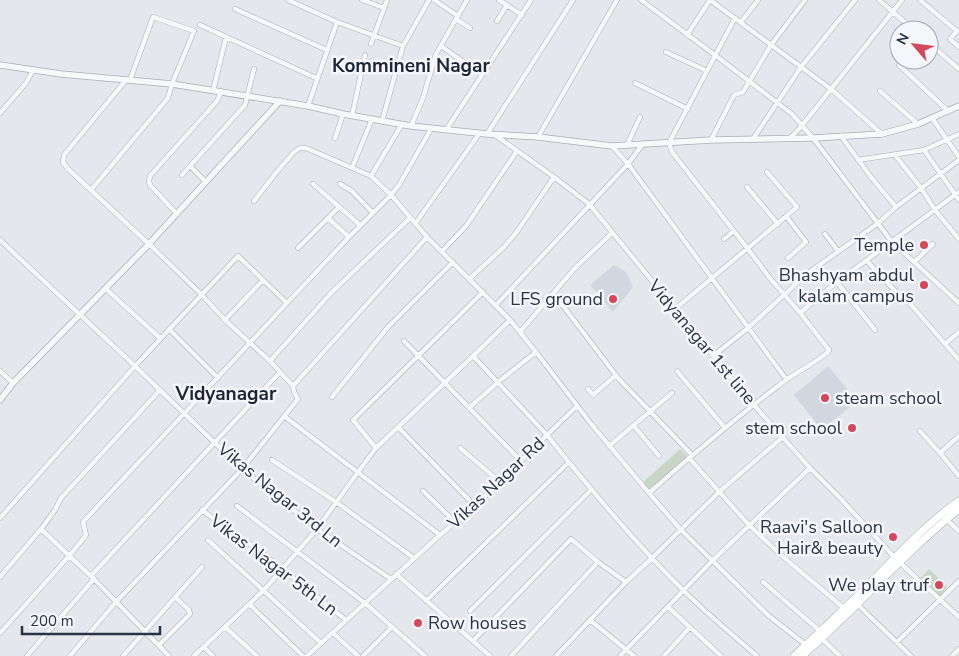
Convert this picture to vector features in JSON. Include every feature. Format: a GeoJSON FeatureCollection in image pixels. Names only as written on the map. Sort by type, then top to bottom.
{"type":"FeatureCollection","features":[{"type":"Feature","properties":{"kind":"main road"},"geometry":{"type":"LineString","coordinates":[[821,635],[857,604],[928,526],[959,501]]}},
{"type":"Feature","properties":{"kind":"main road"},"geometry":{"type":"LineString","coordinates":[[794,656],[808,651],[845,609],[897,560],[959,509]]}},
{"type":"Feature","properties":{"kind":"street"},"geometry":{"type":"LineString","coordinates":[[288,0],[337,22],[403,46]]}},
{"type":"Feature","properties":{"kind":"street"},"geometry":{"type":"LineString","coordinates":[[362,0],[384,8]]}},
{"type":"Feature","properties":{"kind":"street"},"geometry":{"type":"LineString","coordinates":[[371,44],[387,0]]}},
{"type":"Feature","properties":{"kind":"street"},"geometry":{"type":"LineString","coordinates":[[382,121],[403,46],[429,0]]}},
{"type":"Feature","properties":{"kind":"street"},"geometry":{"type":"LineString","coordinates":[[434,0],[470,28]]}},
{"type":"Feature","properties":{"kind":"street"},"geometry":{"type":"LineString","coordinates":[[410,126],[423,98],[436,54],[467,0]]}},
{"type":"Feature","properties":{"kind":"street"},"geometry":{"type":"LineString","coordinates":[[499,0],[522,15]]}},
{"type":"Feature","properties":{"kind":"street"},"geometry":{"type":"LineString","coordinates":[[446,130],[532,0]]}},
{"type":"Feature","properties":{"kind":"street"},"geometry":{"type":"LineString","coordinates":[[487,134],[573,0]]}},
{"type":"Feature","properties":{"kind":"street"},"geometry":{"type":"LineString","coordinates":[[538,137],[616,0]]}},
{"type":"Feature","properties":{"kind":"street"},"geometry":{"type":"LineString","coordinates":[[641,0],[792,114],[813,138],[892,242],[959,303]]}},
{"type":"Feature","properties":{"kind":"street"},"geometry":{"type":"LineString","coordinates":[[687,35],[710,0],[831,89],[882,134]]}},
{"type":"Feature","properties":{"kind":"street"},"geometry":{"type":"LineString","coordinates":[[741,22],[758,0]]}},
{"type":"Feature","properties":{"kind":"street"},"geometry":{"type":"LineString","coordinates":[[711,140],[734,95],[743,92],[771,45],[805,0]]}},
{"type":"Feature","properties":{"kind":"street"},"geometry":{"type":"LineString","coordinates":[[753,139],[801,67],[854,0]]}},
{"type":"Feature","properties":{"kind":"street"},"geometry":{"type":"LineString","coordinates":[[879,0],[902,20]]}},
{"type":"Feature","properties":{"kind":"street"},"geometry":{"type":"LineString","coordinates":[[789,139],[796,133],[902,0]]}},
{"type":"Feature","properties":{"kind":"street"},"geometry":{"type":"LineString","coordinates":[[920,0],[957,31],[950,39],[959,47]]}},
{"type":"Feature","properties":{"kind":"street"},"geometry":{"type":"LineString","coordinates":[[497,21],[507,6]]}},
{"type":"Feature","properties":{"kind":"street"},"geometry":{"type":"LineString","coordinates":[[235,9],[327,50]]}},
{"type":"Feature","properties":{"kind":"street"},"geometry":{"type":"LineString","coordinates":[[70,656],[116,602],[242,469],[298,399],[293,386],[270,361],[225,320],[202,295],[67,168],[62,162],[64,156],[128,80],[153,17],[194,31],[168,98],[91,190]]}},
{"type":"Feature","properties":{"kind":"street"},"geometry":{"type":"LineString","coordinates":[[649,494],[753,404],[829,350],[769,277],[672,152],[669,143],[735,18]]}},
{"type":"Feature","properties":{"kind":"street"},"geometry":{"type":"LineString","coordinates":[[308,106],[316,78],[337,22]]}},
{"type":"Feature","properties":{"kind":"street"},"geometry":{"type":"LineString","coordinates":[[200,25],[316,78]]}},
{"type":"Feature","properties":{"kind":"street"},"geometry":{"type":"LineString","coordinates":[[212,90],[226,37]]}},
{"type":"Feature","properties":{"kind":"street"},"geometry":{"type":"LineString","coordinates":[[441,46],[482,75]]}},
{"type":"Feature","properties":{"kind":"street"},"geometry":{"type":"LineString","coordinates":[[666,52],[707,71]]}},
{"type":"Feature","properties":{"kind":"street"},"geometry":{"type":"LineString","coordinates":[[939,52],[959,69]]}},
{"type":"Feature","properties":{"kind":"street"},"geometry":{"type":"LineString","coordinates":[[352,116],[365,55]]}},
{"type":"Feature","properties":{"kind":"street"},"geometry":{"type":"LineString","coordinates":[[364,61],[397,68]]}},
{"type":"Feature","properties":{"kind":"street"},"geometry":{"type":"LineString","coordinates":[[0,65],[61,74],[172,84],[280,101],[352,116],[431,129],[538,137],[612,146],[711,140],[789,139],[882,134],[918,124],[959,106]]}},
{"type":"Feature","properties":{"kind":"street"},"geometry":{"type":"LineString","coordinates":[[182,175],[245,105],[254,69]]}},
{"type":"Feature","properties":{"kind":"street"},"geometry":{"type":"LineString","coordinates":[[0,112],[26,83],[34,70]]}},
{"type":"Feature","properties":{"kind":"street"},"geometry":{"type":"LineString","coordinates":[[904,70],[948,111]]}},
{"type":"Feature","properties":{"kind":"street"},"geometry":{"type":"LineString","coordinates":[[635,83],[688,109]]}},
{"type":"Feature","properties":{"kind":"street"},"geometry":{"type":"LineString","coordinates":[[880,91],[918,124]]}},
{"type":"Feature","properties":{"kind":"street"},"geometry":{"type":"LineString","coordinates":[[177,214],[150,185],[150,176],[217,101],[221,92]]}},
{"type":"Feature","properties":{"kind":"street"},"geometry":{"type":"LineString","coordinates":[[0,400],[13,383],[149,244],[280,101]]}},
{"type":"Feature","properties":{"kind":"street"},"geometry":{"type":"LineString","coordinates":[[334,138],[343,114]]}},
{"type":"Feature","properties":{"kind":"street"},"geometry":{"type":"LineString","coordinates":[[627,145],[640,116]]}},
{"type":"Feature","properties":{"kind":"street"},"geometry":{"type":"LineString","coordinates":[[713,356],[748,328],[808,273],[877,224],[896,207],[959,159],[932,118]]}},
{"type":"Feature","properties":{"kind":"street"},"geometry":{"type":"LineString","coordinates":[[352,168],[372,119]]}},
{"type":"Feature","properties":{"kind":"street"},"geometry":{"type":"LineString","coordinates":[[371,176],[402,124]]}},
{"type":"Feature","properties":{"kind":"street"},"geometry":{"type":"LineString","coordinates":[[0,633],[86,535],[83,522],[360,225],[391,195],[399,185],[431,129]]}},
{"type":"Feature","properties":{"kind":"street"},"geometry":{"type":"LineString","coordinates":[[415,224],[479,134]]}},
{"type":"Feature","properties":{"kind":"street"},"geometry":{"type":"LineString","coordinates":[[858,160],[924,150],[959,134]]}},
{"type":"Feature","properties":{"kind":"street","name":"Vidyanagar 1st line"},"geometry":{"type":"LineString","coordinates":[[495,135],[589,204],[753,404],[810,468],[897,560],[959,617]]}},
{"type":"Feature","properties":{"kind":"street"},"geometry":{"type":"LineString","coordinates":[[841,136],[871,178],[896,207]]}},
{"type":"Feature","properties":{"kind":"street"},"geometry":{"type":"LineString","coordinates":[[496,305],[628,164],[642,145]]}},
{"type":"Feature","properties":{"kind":"street"},"geometry":{"type":"LineString","coordinates":[[612,146],[628,164],[786,379]]}},
{"type":"Feature","properties":{"kind":"street"},"geometry":{"type":"LineString","coordinates":[[254,201],[294,152],[300,148],[306,148],[371,176],[391,195],[415,224],[510,320],[609,446],[681,530],[712,562],[808,651]]}},
{"type":"Feature","properties":{"kind":"street"},"geometry":{"type":"LineString","coordinates":[[924,150],[940,174],[957,194],[959,200]]}},
{"type":"Feature","properties":{"kind":"street"},"geometry":{"type":"LineString","coordinates":[[442,251],[466,226],[517,151]]}},
{"type":"Feature","properties":{"kind":"street"},"geometry":{"type":"LineString","coordinates":[[895,155],[921,188],[935,210],[959,239]]}},
{"type":"Feature","properties":{"kind":"street"},"geometry":{"type":"LineString","coordinates":[[190,166],[206,182]]}},
{"type":"Feature","properties":{"kind":"street"},"geometry":{"type":"LineString","coordinates":[[675,309],[797,207],[767,172]]}},
{"type":"Feature","properties":{"kind":"street"},"geometry":{"type":"LineString","coordinates":[[469,279],[503,248],[516,233],[554,177]]}},
{"type":"Feature","properties":{"kind":"street"},"geometry":{"type":"LineString","coordinates":[[313,184],[360,225]]}},
{"type":"Feature","properties":{"kind":"street"},"geometry":{"type":"LineString","coordinates":[[340,184],[352,191],[373,213]]}},
{"type":"Feature","properties":{"kind":"street"},"geometry":{"type":"LineString","coordinates":[[747,187],[778,224]]}},
{"type":"Feature","properties":{"kind":"street"},"geometry":{"type":"LineString","coordinates":[[800,314],[837,282],[957,194]]}},
{"type":"Feature","properties":{"kind":"street"},"geometry":{"type":"LineString","coordinates":[[298,248],[339,207]]}},
{"type":"Feature","properties":{"kind":"street"},"geometry":{"type":"LineString","coordinates":[[786,216],[806,242],[788,258]]}},
{"type":"Feature","properties":{"kind":"street"},"geometry":{"type":"LineString","coordinates":[[328,218],[349,237]]}},
{"type":"Feature","properties":{"kind":"street"},"geometry":{"type":"LineString","coordinates":[[270,361],[331,293],[410,218]]}},
{"type":"Feature","properties":{"kind":"street"},"geometry":{"type":"LineString","coordinates":[[724,239],[734,231]]}},
{"type":"Feature","properties":{"kind":"street"},"geometry":{"type":"LineString","coordinates":[[520,332],[575,268],[612,233]]}},
{"type":"Feature","properties":{"kind":"street"},"geometry":{"type":"LineString","coordinates":[[825,234],[838,251]]}},
{"type":"Feature","properties":{"kind":"street"},"geometry":{"type":"LineString","coordinates":[[293,386],[427,236]]}},
{"type":"Feature","properties":{"kind":"street","name":"Vikas Nagar 3rd Ln"},"geometry":{"type":"LineString","coordinates":[[0,240],[242,469],[317,529],[391,579]]}},
{"type":"Feature","properties":{"kind":"street"},"geometry":{"type":"LineString","coordinates":[[914,262],[934,244]]}},
{"type":"Feature","properties":{"kind":"street"},"geometry":{"type":"LineString","coordinates":[[0,518],[160,338],[238,256],[287,303]]}},
{"type":"Feature","properties":{"kind":"street"},"geometry":{"type":"LineString","coordinates":[[866,261],[899,295],[906,299],[959,360]]}},
{"type":"Feature","properties":{"kind":"street"},"geometry":{"type":"LineString","coordinates":[[332,397],[388,327],[453,262]]}},
{"type":"Feature","properties":{"kind":"street"},"geometry":{"type":"LineString","coordinates":[[225,320],[263,280]]}},
{"type":"Feature","properties":{"kind":"street"},"geometry":{"type":"LineString","coordinates":[[837,282],[875,330]]}},
{"type":"Feature","properties":{"kind":"street"},"geometry":{"type":"LineString","coordinates":[[106,289],[160,338]]}},
{"type":"Feature","properties":{"kind":"street"},"geometry":{"type":"LineString","coordinates":[[376,448],[353,420],[483,292]]}},
{"type":"Feature","properties":{"kind":"street"},"geometry":{"type":"LineString","coordinates":[[554,294],[616,375],[650,411],[749,525],[781,555],[845,609]]}},
{"type":"Feature","properties":{"kind":"street"},"geometry":{"type":"LineString","coordinates":[[194,656],[264,590],[317,529],[376,448],[510,320]]}},
{"type":"Feature","properties":{"kind":"street"},"geometry":{"type":"LineString","coordinates":[[169,329],[218,378]]}},
{"type":"Feature","properties":{"kind":"street"},"geometry":{"type":"LineString","coordinates":[[946,344],[959,332]]}},
{"type":"Feature","properties":{"kind":"street"},"geometry":{"type":"LineString","coordinates":[[404,341],[521,461]]}},
{"type":"Feature","properties":{"kind":"street"},"geometry":{"type":"LineString","coordinates":[[469,408],[536,352]]}},
{"type":"Feature","properties":{"kind":"street"},"geometry":{"type":"LineString","coordinates":[[473,356],[548,435],[577,406]]}},
{"type":"Feature","properties":{"kind":"street"},"geometry":{"type":"LineString","coordinates":[[0,371],[13,383]]}},
{"type":"Feature","properties":{"kind":"street"},"geometry":{"type":"LineString","coordinates":[[677,371],[725,428]]}},
{"type":"Feature","properties":{"kind":"street"},"geometry":{"type":"LineString","coordinates":[[27,656],[93,577],[214,442],[280,372]]}},
{"type":"Feature","properties":{"kind":"street"},"geometry":{"type":"LineString","coordinates":[[588,388],[593,395],[616,375]]}},
{"type":"Feature","properties":{"kind":"street"},"geometry":{"type":"LineString","coordinates":[[0,577],[42,529],[61,498],[160,390]]}},
{"type":"Feature","properties":{"kind":"street"},"geometry":{"type":"LineString","coordinates":[[609,446],[672,393]]}},
{"type":"Feature","properties":{"kind":"street"},"geometry":{"type":"LineString","coordinates":[[284,416],[440,535]]}},
{"type":"Feature","properties":{"kind":"street"},"geometry":{"type":"LineString","coordinates":[[634,426],[659,456]]}},
{"type":"Feature","properties":{"kind":"street"},"geometry":{"type":"LineString","coordinates":[[398,427],[475,506]]}},
{"type":"Feature","properties":{"kind":"street"},"geometry":{"type":"LineString","coordinates":[[920,431],[959,476]]}},
{"type":"Feature","properties":{"kind":"street","name":"Vikas Nagar Rd"},"geometry":{"type":"LineString","coordinates":[[307,656],[396,574],[475,506],[548,435],[591,490],[652,558],[683,590],[757,656]]}},
{"type":"Feature","properties":{"kind":"street"},"geometry":{"type":"LineString","coordinates":[[940,453],[959,436]]}},
{"type":"Feature","properties":{"kind":"street"},"geometry":{"type":"LineString","coordinates":[[556,656],[626,582],[719,492],[783,437]]}},
{"type":"Feature","properties":{"kind":"street"},"geometry":{"type":"LineString","coordinates":[[460,448],[500,482]]}},
{"type":"Feature","properties":{"kind":"street"},"geometry":{"type":"LineString","coordinates":[[272,460],[336,502],[414,558]]}},
{"type":"Feature","properties":{"kind":"street"},"geometry":{"type":"LineString","coordinates":[[426,601],[569,462]]}},
{"type":"Feature","properties":{"kind":"street"},"geometry":{"type":"LineString","coordinates":[[620,656],[683,590],[810,468]]}},
{"type":"Feature","properties":{"kind":"street"},"geometry":{"type":"LineString","coordinates":[[470,611],[591,490]]}},
{"type":"Feature","properties":{"kind":"street"},"geometry":{"type":"LineString","coordinates":[[423,491],[455,522]]}},
{"type":"Feature","properties":{"kind":"street"},"geometry":{"type":"LineString","coordinates":[[237,506],[365,603],[425,656]]}},
{"type":"Feature","properties":{"kind":"street","name":"Vikas Nagar 5th Ln"},"geometry":{"type":"LineString","coordinates":[[202,510],[242,540],[252,545],[346,620]]}},
{"type":"Feature","properties":{"kind":"street"},"geometry":{"type":"LineString","coordinates":[[946,519],[959,531]]}},
{"type":"Feature","properties":{"kind":"street"},"geometry":{"type":"LineString","coordinates":[[42,529],[93,577],[169,656]]}},
{"type":"Feature","properties":{"kind":"street"},"geometry":{"type":"LineString","coordinates":[[473,642],[571,539],[626,582]]}},
{"type":"Feature","properties":{"kind":"street"},"geometry":{"type":"LineString","coordinates":[[208,540],[321,643]]}},
{"type":"Feature","properties":{"kind":"street"},"geometry":{"type":"LineString","coordinates":[[511,656],[598,562]]}},
{"type":"Feature","properties":{"kind":"street"},"geometry":{"type":"LineString","coordinates":[[123,656],[202,567]]}},
{"type":"Feature","properties":{"kind":"street"},"geometry":{"type":"LineString","coordinates":[[396,574],[490,656]]}},
{"type":"Feature","properties":{"kind":"street"},"geometry":{"type":"LineString","coordinates":[[896,642],[959,581]]}},
{"type":"Feature","properties":{"kind":"street"},"geometry":{"type":"LineString","coordinates":[[763,582],[821,635],[840,656]]}},
{"type":"Feature","properties":{"kind":"street"},"geometry":{"type":"LineString","coordinates":[[159,646],[190,614],[189,610],[175,597]]}},
{"type":"Feature","properties":{"kind":"street"},"geometry":{"type":"LineString","coordinates":[[249,604],[303,656]]}},
{"type":"Feature","properties":{"kind":"street"},"geometry":{"type":"LineString","coordinates":[[857,604],[911,656]]}},
{"type":"Feature","properties":{"kind":"street"},"geometry":{"type":"LineString","coordinates":[[668,607],[721,656]]}},
{"type":"Feature","properties":{"kind":"street"},"geometry":{"type":"LineString","coordinates":[[590,620],[634,656]]}},
{"type":"Feature","properties":{"kind":"street"},"geometry":{"type":"LineString","coordinates":[[225,627],[257,656]]}},
{"type":"Feature","properties":{"kind":"street"},"geometry":{"type":"LineString","coordinates":[[363,656],[392,627]]}},
{"type":"Feature","properties":{"kind":"street"},"geometry":{"type":"LineString","coordinates":[[664,656],[690,627]]}},
{"type":"Feature","properties":{"kind":"street"},"geometry":{"type":"LineString","coordinates":[[332,632],[358,656]]}},
{"type":"Feature","properties":{"kind":"street"},"geometry":{"type":"LineString","coordinates":[[204,647],[213,656]]}},
{"type":"Feature","properties":{"kind":"street"},"geometry":{"type":"LineString","coordinates":[[952,656],[959,649]]}},
{"type":"Feature","properties":{"kind":"shaded area","name":"LFS ground"},"geometry":{"type":"Polygon","coordinates":[[[614,265],[626,272],[633,287],[613,312],[590,285],[614,265]]]}},
{"type":"Feature","properties":{"kind":"shaded area","name":"steam school"},"geometry":{"type":"Polygon","coordinates":[[[828,366],[857,401],[822,430],[794,395],[828,366]]]}},
{"type":"Feature","properties":{"kind":"green space"},"geometry":{"type":"Polygon","coordinates":[[[680,449],[689,458],[649,493],[641,484],[680,449]]]}},
{"type":"Feature","properties":{"kind":"green space"},"geometry":{"type":"Polygon","coordinates":[[[929,569],[947,587],[940,596],[921,578],[929,569]]]}},
{"type":"Feature","properties":{"kind":"place","name":"Temple"},"geometry":{"type":"Point","coordinates":[924,245]}},
{"type":"Feature","properties":{"kind":"place","name":"Bhashyam abdul kalam campus"},"geometry":{"type":"Point","coordinates":[924,285]}},
{"type":"Feature","properties":{"kind":"place","name":"LFS ground"},"geometry":{"type":"Point","coordinates":[613,299]}},
{"type":"Feature","properties":{"kind":"place","name":"steam school"},"geometry":{"type":"Point","coordinates":[825,398]}},
{"type":"Feature","properties":{"kind":"place","name":"stem school"},"geometry":{"type":"Point","coordinates":[852,428]}},
{"type":"Feature","properties":{"kind":"place","name":"Raavi's Salloon Hair& beauty"},"geometry":{"type":"Point","coordinates":[893,537]}},
{"type":"Feature","properties":{"kind":"place","name":"We play truf"},"geometry":{"type":"Point","coordinates":[939,585]}},
{"type":"Feature","properties":{"kind":"place","name":"Row houses"},"geometry":{"type":"Point","coordinates":[418,623]}},
{"type":"Feature","properties":{"kind":"district","name":"Kommineni Nagar"},"geometry":{"type":"Point","coordinates":[411,66]}},
{"type":"Feature","properties":{"kind":"district","name":"Vidyanagar"},"geometry":{"type":"Point","coordinates":[226,394]}}]}
